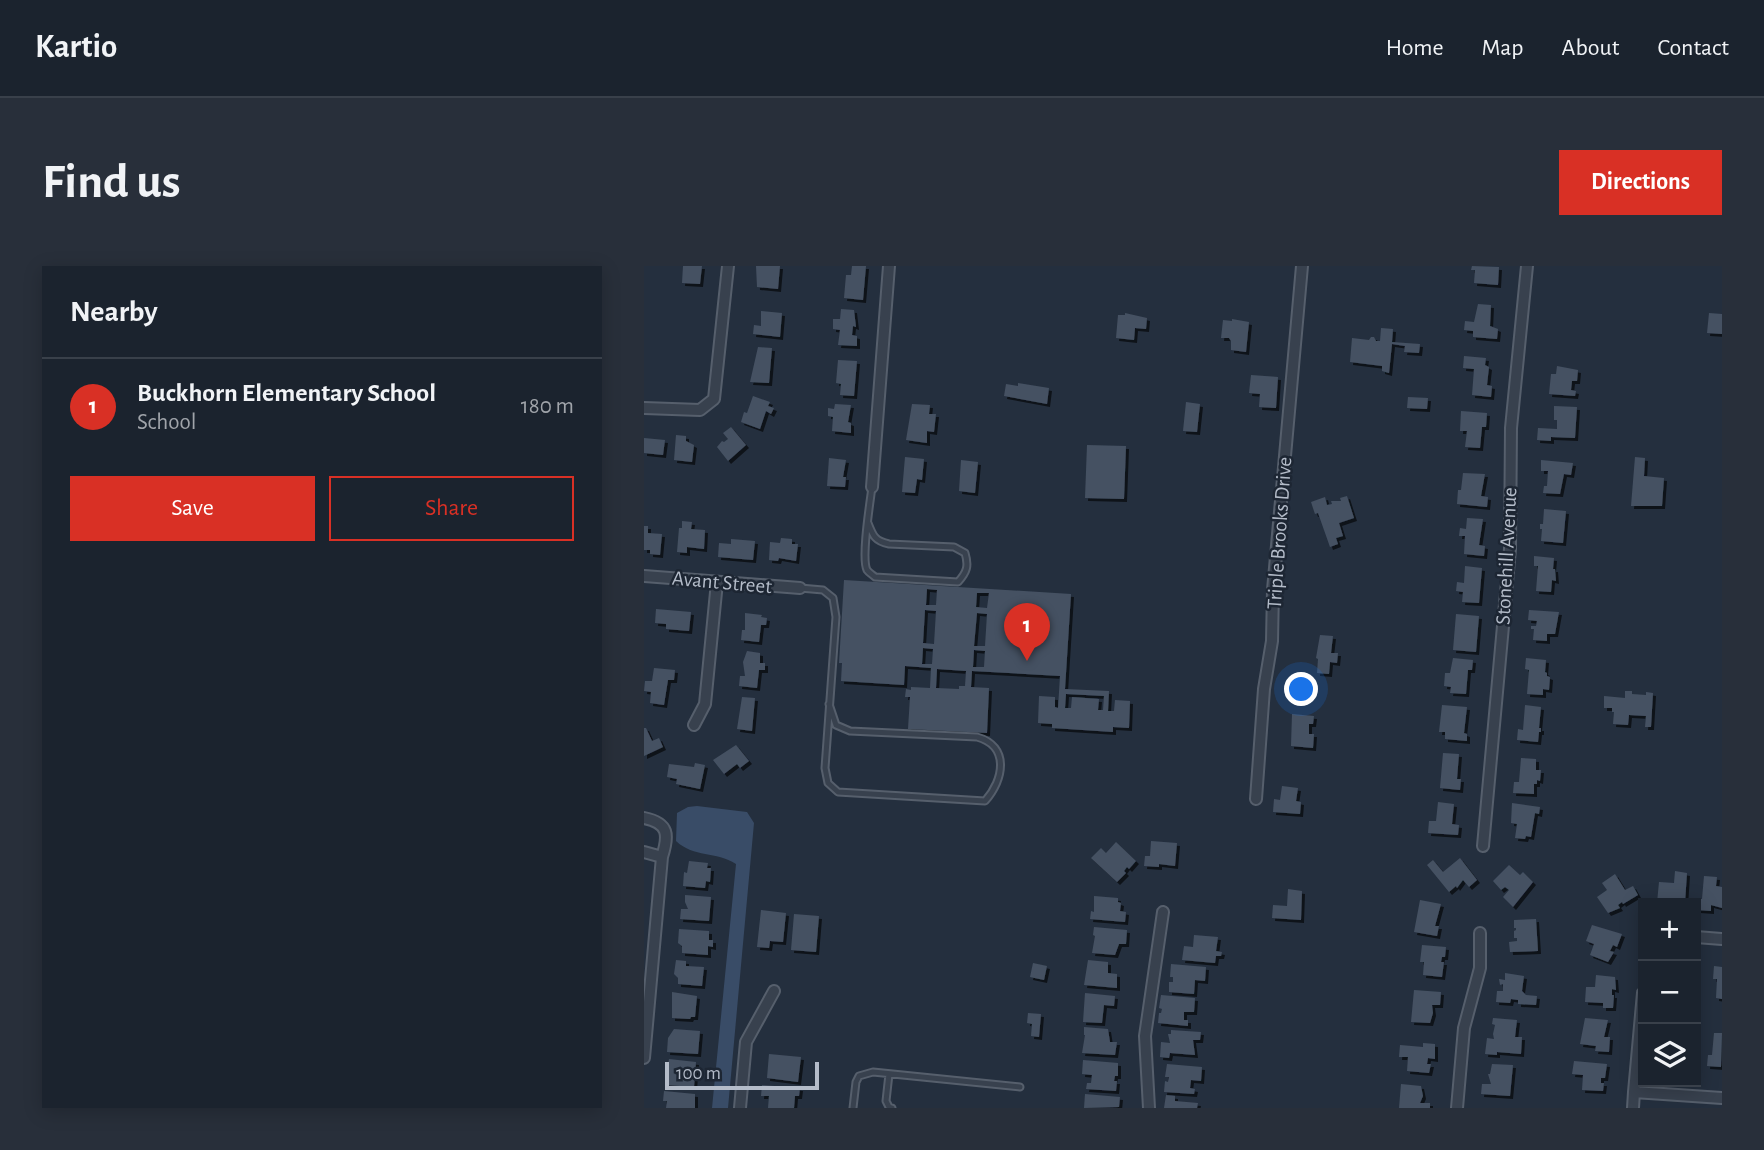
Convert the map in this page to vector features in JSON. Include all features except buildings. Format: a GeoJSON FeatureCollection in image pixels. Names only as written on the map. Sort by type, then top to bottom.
{"type":"FeatureCollection","features":[{"type":"Feature","properties":{"kind":"street"},"geometry":{"type":"LineString","coordinates":[[644,408],[700,410],[714,399],[728,266]]}},
{"type":"Feature","properties":{"kind":"street"},"geometry":{"type":"LineString","coordinates":[[872,486],[890,266]]}},
{"type":"Feature","properties":{"kind":"street","name":"Triple Brooks Drive"},"geometry":{"type":"LineString","coordinates":[[1256,799],[1264,689],[1272,641],[1274,577],[1302,266]]}},
{"type":"Feature","properties":{"kind":"street","name":"Stonehill Avenue"},"geometry":{"type":"LineString","coordinates":[[1483,846],[1510,549],[1511,428],[1527,266]]}},
{"type":"Feature","properties":{"kind":"street","name":"Avant Street"},"geometry":{"type":"LineString","coordinates":[[644,576],[800,588]]}},
{"type":"Feature","properties":{"kind":"street"},"geometry":{"type":"LineString","coordinates":[[694,725],[705,704],[717,582]]}},
{"type":"Feature","properties":{"kind":"street"},"geometry":{"type":"LineString","coordinates":[[644,818],[660,823],[665,828],[666,845],[662,857],[644,1058]]}},
{"type":"Feature","properties":{"kind":"street"},"geometry":{"type":"LineString","coordinates":[[644,852],[662,857]]}},
{"type":"Feature","properties":{"kind":"street"},"geometry":{"type":"LineString","coordinates":[[1149,1108],[1145,1036],[1163,912]]}},
{"type":"Feature","properties":{"kind":"street"},"geometry":{"type":"LineString","coordinates":[[1457,1108],[1464,1028],[1480,968],[1480,933]]}},
{"type":"Feature","properties":{"kind":"street"},"geometry":{"type":"LineString","coordinates":[[1701,938],[1722,940]]}},
{"type":"Feature","properties":{"kind":"street"},"geometry":{"type":"LineString","coordinates":[[740,1108],[746,1042],[774,991]]}},
{"type":"Feature","properties":{"kind":"street"},"geometry":{"type":"LineString","coordinates":[[1633,1108],[1640,1024]]}},
{"type":"Feature","properties":{"kind":"street"},"geometry":{"type":"LineString","coordinates":[[1634,1092],[1722,1098]]}},
{"type":"Feature","properties":{"kind":"lane"},"geometry":{"type":"LineString","coordinates":[[868,523],[874,538],[879,542],[954,547],[965,553],[968,562],[966,572],[958,582],[875,578],[867,572],[864,560],[868,523],[872,486]]}},
{"type":"Feature","properties":{"kind":"lane"},"geometry":{"type":"LineString","coordinates":[[800,588],[824,590],[833,598],[836,617],[829,704],[825,768],[828,783],[838,792],[985,801],[998,783],[1000,761],[997,748],[989,741],[976,737],[850,731],[836,725],[829,704]]}},
{"type":"Feature","properties":{"kind":"lane"},"geometry":{"type":"LineString","coordinates":[[853,1108],[859,1076],[873,1072],[1020,1087]]}},
{"type":"Feature","properties":{"kind":"lane"},"geometry":{"type":"LineString","coordinates":[[889,1074],[886,1101],[892,1108]]}},
{"type":"Feature","properties":{"kind":"water"},"geometry":{"type":"Polygon","coordinates":[[[697,806],[747,812],[754,823],[728,1108],[712,1108],[736,864],[721,857],[690,850],[676,841],[677,813],[697,806]]]}},
{"type":"Feature","properties":{"kind":"place","name":"Buckhorn Elementary School"},"geometry":{"type":"Point","coordinates":[1027,661]}}]}
